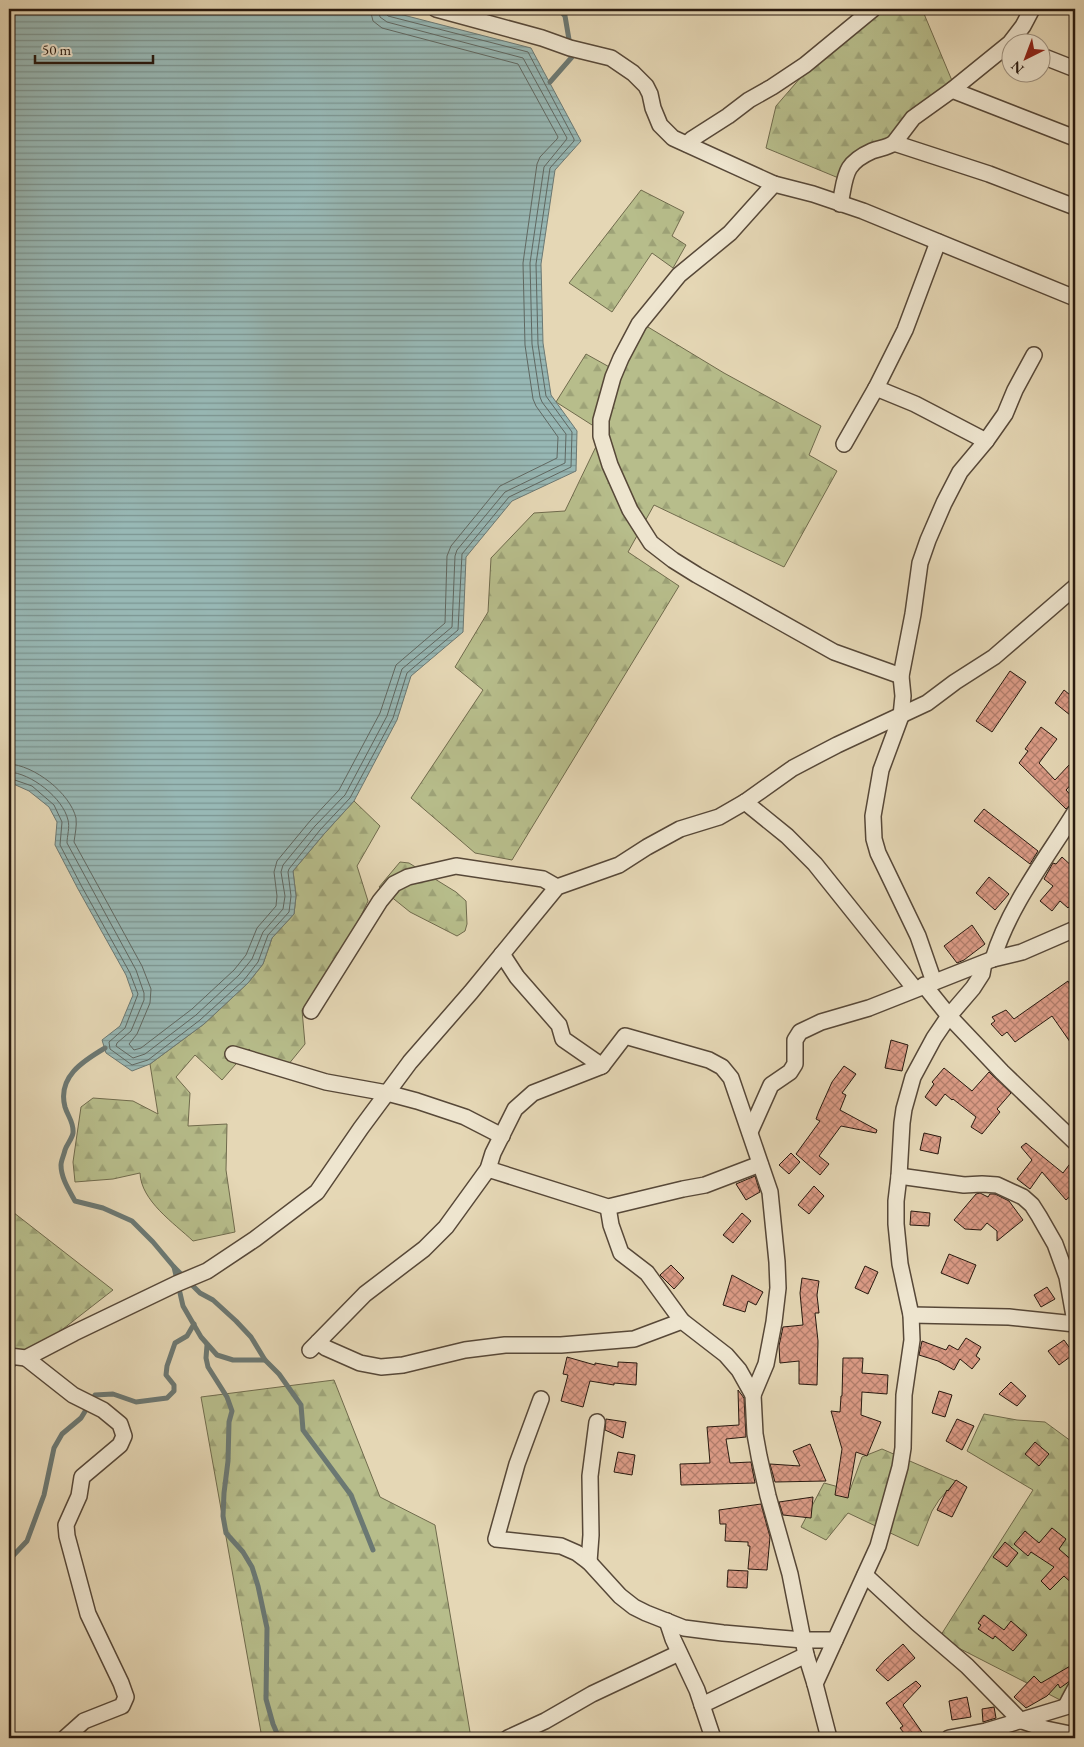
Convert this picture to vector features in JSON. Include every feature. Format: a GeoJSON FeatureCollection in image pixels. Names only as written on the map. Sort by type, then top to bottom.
{"type":"FeatureCollection","features":[{"type":"Feature","properties":{"kind":"street"},"geometry":{"type":"LineString","coordinates":[[436,9],[611,58],[633,73],[646,86],[660,125],[668,135],[774,184],[813,194],[863,211],[1075,298]]}},
{"type":"Feature","properties":{"kind":"street"},"geometry":{"type":"LineString","coordinates":[[687,144],[692,138],[728,116],[749,100],[790,76],[873,9]]}},
{"type":"Feature","properties":{"kind":"street"},"geometry":{"type":"LineString","coordinates":[[1019,32],[1032,9]]}},
{"type":"Feature","properties":{"kind":"street"},"geometry":{"type":"LineString","coordinates":[[840,204],[846,172],[851,164],[874,150],[890,146],[894,143],[913,118],[1002,50]]}},
{"type":"Feature","properties":{"kind":"street"},"geometry":{"type":"LineString","coordinates":[[1052,60],[1075,69]]}},
{"type":"Feature","properties":{"kind":"street"},"geometry":{"type":"LineString","coordinates":[[952,90],[1075,138]]}},
{"type":"Feature","properties":{"kind":"street"},"geometry":{"type":"LineString","coordinates":[[894,143],[989,174],[1075,207]]}},
{"type":"Feature","properties":{"kind":"street"},"geometry":{"type":"LineString","coordinates":[[774,184],[730,233],[679,275],[638,324],[614,377],[601,420],[601,436],[610,464],[630,510],[651,543],[697,575],[834,652],[901,676]]}},
{"type":"Feature","properties":{"kind":"street"},"geometry":{"type":"LineString","coordinates":[[844,444],[876,388],[905,330],[938,242]]}},
{"type":"Feature","properties":{"kind":"street"},"geometry":{"type":"LineString","coordinates":[[924,985],[918,936],[882,862],[874,839],[873,816],[881,770],[901,716],[903,696],[901,676],[913,614],[920,563],[928,540],[960,472],[986,441],[1005,414],[1015,390],[1034,355]]}},
{"type":"Feature","properties":{"kind":"street"},"geometry":{"type":"LineString","coordinates":[[876,388],[915,404],[986,441]]}},
{"type":"Feature","properties":{"kind":"street"},"geometry":{"type":"LineString","coordinates":[[26,1358],[74,1333],[207,1271],[255,1239],[316,1192],[410,1062],[557,887],[619,865],[680,829],[719,817],[746,802],[793,768],[927,703],[994,657],[1075,587]]}},
{"type":"Feature","properties":{"kind":"street"},"geometry":{"type":"LineString","coordinates":[[746,802],[787,836],[815,864],[924,985],[949,1016],[1002,1072],[1075,1142]]}},
{"type":"Feature","properties":{"kind":"street"},"geometry":{"type":"LineString","coordinates":[[815,1684],[878,1546],[900,1467],[903,1448],[904,1395],[912,1340],[911,1315],[900,1264],[896,1201],[902,1123],[913,1077],[934,1038],[982,974],[1026,890],[1075,812]]}},
{"type":"Feature","properties":{"kind":"street"},"geometry":{"type":"LineString","coordinates":[[311,1011],[380,902],[394,884],[408,877],[456,866],[543,879],[557,887]]}},
{"type":"Feature","properties":{"kind":"street"},"geometry":{"type":"LineString","coordinates":[[750,1132],[771,1085],[790,1072],[795,1064],[795,1040],[800,1032],[821,1022],[869,1008],[989,961],[1022,952],[1075,929]]}},
{"type":"Feature","properties":{"kind":"street"},"geometry":{"type":"LineString","coordinates":[[502,954],[517,977],[559,1025],[562,1039],[602,1066]]}},
{"type":"Feature","properties":{"kind":"street"},"geometry":{"type":"LineString","coordinates":[[682,1320],[634,1339],[561,1345],[505,1345],[465,1350],[403,1365],[381,1367],[360,1363],[326,1348],[314,1346],[365,1294],[424,1249],[446,1227],[488,1169],[515,1109],[524,1100],[533,1093],[602,1066],[625,1036],[709,1060],[722,1067],[731,1078],[770,1192],[777,1262],[778,1288],[774,1322],[766,1364],[753,1395]]}},
{"type":"Feature","properties":{"kind":"street"},"geometry":{"type":"LineString","coordinates":[[233,1054],[326,1082],[388,1093],[445,1109],[502,1136]]}},
{"type":"Feature","properties":{"kind":"street"},"geometry":{"type":"LineString","coordinates":[[488,1169],[608,1207],[683,1189],[705,1186],[760,1164]]}},
{"type":"Feature","properties":{"kind":"street"},"geometry":{"type":"LineString","coordinates":[[899,1176],[964,1185],[997,1185],[1023,1197],[1040,1216],[1056,1244],[1067,1277],[1075,1323],[1009,1317],[911,1315]]}},
{"type":"Feature","properties":{"kind":"street"},"geometry":{"type":"LineString","coordinates":[[608,1207],[616,1242],[621,1253],[647,1273],[682,1320],[726,1355],[739,1370],[753,1395],[759,1456],[790,1574],[806,1655],[830,1738]]}},
{"type":"Feature","properties":{"kind":"street"},"geometry":{"type":"LineString","coordinates":[[9,1356],[26,1358],[74,1395],[103,1410],[120,1424],[124,1436],[120,1444],[84,1474],[79,1496],[66,1525],[66,1536],[88,1614],[126,1697],[122,1706],[84,1721],[65,1738]]}},
{"type":"Feature","properties":{"kind":"street"},"geometry":{"type":"LineString","coordinates":[[541,1399],[517,1464],[496,1539],[561,1546],[577,1553],[590,1562],[620,1596],[634,1607],[646,1614],[684,1628],[803,1640],[834,1640]]}},
{"type":"Feature","properties":{"kind":"street"},"geometry":{"type":"LineString","coordinates":[[590,1562],[590,1476],[597,1422]]}},
{"type":"Feature","properties":{"kind":"street"},"geometry":{"type":"LineString","coordinates":[[865,1575],[967,1666],[1022,1721],[1046,1729],[1075,1735]]}},
{"type":"Feature","properties":{"kind":"street"},"geometry":{"type":"LineString","coordinates":[[667,1621],[714,1738]]}},
{"type":"Feature","properties":{"kind":"street"},"geometry":{"type":"LineString","coordinates":[[508,1738],[545,1721],[592,1694],[679,1653]]}},
{"type":"Feature","properties":{"kind":"street"},"geometry":{"type":"LineString","coordinates":[[702,1705],[806,1655]]}},
{"type":"Feature","properties":{"kind":"street"},"geometry":{"type":"LineString","coordinates":[[949,1738],[986,1732],[1071,1705],[1075,1688]]}},
{"type":"Feature","properties":{"kind":"green space"},"geometry":{"type":"Polygon","coordinates":[[[879,9],[922,9],[953,83],[841,179],[766,148],[776,106],[808,69],[879,9]]]}},
{"type":"Feature","properties":{"kind":"green space"},"geometry":{"type":"Polygon","coordinates":[[[641,190],[684,212],[672,236],[686,245],[673,268],[652,253],[612,312],[569,283],[641,190]]]}},
{"type":"Feature","properties":{"kind":"green space"},"geometry":{"type":"Polygon","coordinates":[[[643,324],[724,373],[821,426],[809,455],[837,471],[784,567],[654,505],[628,552],[679,586],[512,860],[475,853],[411,798],[483,690],[455,667],[488,612],[491,558],[534,513],[565,511],[603,432],[556,402],[586,354],[622,374],[643,324]]]}},
{"type":"Feature","properties":{"kind":"green space"},"geometry":{"type":"Polygon","coordinates":[[[354,801],[380,826],[357,866],[368,901],[338,964],[302,1010],[305,1044],[279,1076],[249,1049],[222,1080],[195,1055],[176,1077],[190,1093],[188,1126],[227,1124],[226,1170],[235,1232],[193,1241],[152,1202],[146,1193],[140,1173],[113,1179],[75,1182],[73,1162],[81,1107],[93,1098],[133,1101],[158,1114],[150,1064],[204,1024],[248,983],[263,964],[272,938],[294,914],[296,896],[293,871],[354,801]]]}},
{"type":"Feature","properties":{"kind":"green space"},"geometry":{"type":"Polygon","coordinates":[[[400,862],[409,863],[456,892],[466,901],[467,924],[465,931],[457,936],[410,912],[379,887],[400,862]]]}},
{"type":"Feature","properties":{"kind":"green space"},"geometry":{"type":"Polygon","coordinates":[[[9,1209],[113,1290],[9,1371],[9,1209]]]}},
{"type":"Feature","properties":{"kind":"green space"},"geometry":{"type":"Polygon","coordinates":[[[334,1380],[380,1497],[435,1525],[471,1738],[262,1738],[201,1397],[334,1380]]]}},
{"type":"Feature","properties":{"kind":"green space"},"geometry":{"type":"Polygon","coordinates":[[[984,1414],[1017,1420],[1045,1422],[1075,1444],[1075,1696],[1066,1703],[939,1638],[1033,1490],[967,1451],[984,1414]]]}},
{"type":"Feature","properties":{"kind":"green space"},"geometry":{"type":"Polygon","coordinates":[[[882,1449],[956,1481],[932,1511],[918,1546],[848,1513],[826,1540],[801,1527],[824,1483],[850,1490],[862,1457],[882,1449]]]}},
{"type":"Feature","properties":{"kind":"water"},"geometry":{"type":"Polygon","coordinates":[[[9,9],[380,9],[531,48],[581,141],[555,170],[541,264],[543,343],[551,395],[577,431],[576,471],[512,501],[466,557],[463,632],[411,676],[397,720],[354,801],[293,871],[296,896],[294,914],[272,938],[263,964],[248,983],[204,1024],[150,1064],[132,1071],[106,1053],[102,1040],[120,1026],[133,995],[126,975],[55,845],[57,822],[49,807],[29,791],[9,782],[9,9]]]}},
{"type":"Feature","properties":{"kind":"building"},"geometry":{"type":"Polygon","coordinates":[[[1010,671],[1026,682],[992,732],[976,721],[1010,671]]]}},
{"type":"Feature","properties":{"kind":"building"},"geometry":{"type":"Polygon","coordinates":[[[1064,690],[1075,699],[1075,719],[1055,703],[1064,690]]]}},
{"type":"Feature","properties":{"kind":"building"},"geometry":{"type":"Polygon","coordinates":[[[1041,727],[1057,739],[1039,763],[1055,780],[1069,765],[1075,771],[1075,780],[1066,790],[1075,800],[1066,809],[1019,763],[1028,751],[1025,749],[1041,727]]]}},
{"type":"Feature","properties":{"kind":"building"},"geometry":{"type":"Polygon","coordinates":[[[984,809],[1038,851],[1030,864],[974,821],[984,809]]]}},
{"type":"Feature","properties":{"kind":"building"},"geometry":{"type":"Polygon","coordinates":[[[1062,857],[1075,869],[1075,900],[1068,908],[1060,901],[1052,911],[1040,901],[1053,886],[1044,879],[1053,863],[1056,864],[1062,857]]]}},
{"type":"Feature","properties":{"kind":"building"},"geometry":{"type":"Polygon","coordinates":[[[989,877],[1009,894],[995,910],[976,893],[989,877]]]}},
{"type":"Feature","properties":{"kind":"building"},"geometry":{"type":"Polygon","coordinates":[[[972,925],[985,944],[957,963],[944,946],[972,925]]]}},
{"type":"Feature","properties":{"kind":"building"},"geometry":{"type":"Polygon","coordinates":[[[1068,981],[1075,995],[1075,1049],[1052,1016],[1015,1042],[1007,1032],[1002,1036],[991,1024],[995,1021],[992,1017],[1006,1010],[1014,1019],[1068,981]]]}},
{"type":"Feature","properties":{"kind":"building"},"geometry":{"type":"Polygon","coordinates":[[[891,1040],[908,1045],[902,1071],[885,1068],[891,1040]]]}},
{"type":"Feature","properties":{"kind":"building"},"geometry":{"type":"Polygon","coordinates":[[[844,1066],[856,1074],[842,1093],[846,1095],[840,1110],[877,1130],[876,1133],[841,1126],[819,1156],[829,1164],[820,1175],[796,1154],[820,1121],[816,1119],[819,1111],[832,1082],[844,1066]]]}},
{"type":"Feature","properties":{"kind":"building"},"geometry":{"type":"Polygon","coordinates":[[[944,1068],[972,1091],[989,1072],[1011,1093],[997,1109],[1000,1112],[982,1134],[971,1127],[976,1117],[953,1099],[945,1094],[936,1106],[925,1097],[934,1084],[932,1082],[944,1068]]]}},
{"type":"Feature","properties":{"kind":"building"},"geometry":{"type":"Polygon","coordinates":[[[924,1133],[941,1137],[938,1154],[920,1150],[924,1133]]]}},
{"type":"Feature","properties":{"kind":"building"},"geometry":{"type":"Polygon","coordinates":[[[1026,1143],[1063,1173],[1075,1157],[1075,1192],[1066,1200],[1042,1172],[1030,1189],[1017,1179],[1032,1160],[1021,1147],[1026,1143]]]}},
{"type":"Feature","properties":{"kind":"building"},"geometry":{"type":"Polygon","coordinates":[[[791,1153],[800,1162],[789,1174],[779,1165],[791,1153]]]}},
{"type":"Feature","properties":{"kind":"building"},"geometry":{"type":"Polygon","coordinates":[[[755,1176],[760,1192],[746,1200],[736,1184],[755,1176]]]}},
{"type":"Feature","properties":{"kind":"building"},"geometry":{"type":"Polygon","coordinates":[[[814,1186],[824,1196],[809,1214],[798,1205],[814,1186]]]}},
{"type":"Feature","properties":{"kind":"building"},"geometry":{"type":"Polygon","coordinates":[[[980,1193],[988,1197],[990,1194],[995,1194],[1009,1201],[1023,1220],[997,1241],[997,1231],[987,1223],[981,1230],[965,1229],[954,1220],[976,1194],[980,1193]]]}},
{"type":"Feature","properties":{"kind":"building"},"geometry":{"type":"Polygon","coordinates":[[[911,1211],[930,1213],[929,1226],[910,1225],[911,1211]]]}},
{"type":"Feature","properties":{"kind":"building"},"geometry":{"type":"Polygon","coordinates":[[[742,1213],[751,1221],[733,1243],[723,1235],[742,1213]]]}},
{"type":"Feature","properties":{"kind":"building"},"geometry":{"type":"Polygon","coordinates":[[[949,1254],[976,1265],[968,1284],[941,1273],[949,1254]]]}},
{"type":"Feature","properties":{"kind":"building"},"geometry":{"type":"Polygon","coordinates":[[[671,1265],[684,1278],[674,1289],[660,1275],[671,1265]]]}},
{"type":"Feature","properties":{"kind":"building"},"geometry":{"type":"Polygon","coordinates":[[[865,1266],[878,1272],[868,1294],[855,1288],[865,1266]]]}},
{"type":"Feature","properties":{"kind":"building"},"geometry":{"type":"Polygon","coordinates":[[[732,1275],[763,1292],[756,1305],[748,1301],[745,1312],[723,1305],[732,1275]]]}},
{"type":"Feature","properties":{"kind":"building"},"geometry":{"type":"Polygon","coordinates":[[[802,1278],[819,1281],[817,1295],[819,1313],[815,1313],[818,1341],[817,1385],[799,1384],[799,1361],[780,1363],[779,1346],[783,1327],[803,1325],[800,1293],[802,1278]]]}},
{"type":"Feature","properties":{"kind":"building"},"geometry":{"type":"Polygon","coordinates":[[[1047,1287],[1055,1299],[1041,1307],[1034,1295],[1047,1287]]]}},
{"type":"Feature","properties":{"kind":"building"},"geometry":{"type":"Polygon","coordinates":[[[966,1338],[981,1347],[976,1356],[980,1359],[972,1369],[960,1359],[954,1370],[938,1361],[919,1355],[922,1341],[946,1350],[949,1345],[958,1350],[966,1338]]]}},
{"type":"Feature","properties":{"kind":"building"},"geometry":{"type":"Polygon","coordinates":[[[1064,1340],[1074,1354],[1059,1365],[1048,1351],[1064,1340]]]}},
{"type":"Feature","properties":{"kind":"building"},"geometry":{"type":"Polygon","coordinates":[[[567,1357],[595,1365],[595,1363],[618,1367],[618,1362],[637,1363],[636,1385],[614,1383],[614,1385],[590,1381],[583,1407],[561,1401],[568,1375],[563,1374],[567,1357]]]}},
{"type":"Feature","properties":{"kind":"building"},"geometry":{"type":"Polygon","coordinates":[[[843,1358],[863,1358],[862,1373],[888,1375],[887,1394],[862,1392],[861,1415],[881,1422],[867,1456],[856,1452],[848,1498],[835,1495],[842,1449],[831,1411],[840,1412],[843,1358]]]}},
{"type":"Feature","properties":{"kind":"building"},"geometry":{"type":"Polygon","coordinates":[[[1011,1382],[1026,1396],[1017,1406],[999,1394],[1011,1382]]]}},
{"type":"Feature","properties":{"kind":"building"},"geometry":{"type":"Polygon","coordinates":[[[738,1390],[744,1398],[746,1437],[726,1439],[730,1463],[751,1462],[755,1483],[681,1485],[680,1464],[710,1463],[707,1427],[739,1425],[738,1390]]]}},
{"type":"Feature","properties":{"kind":"building"},"geometry":{"type":"Polygon","coordinates":[[[939,1391],[952,1395],[945,1417],[932,1413],[939,1391]]]}},
{"type":"Feature","properties":{"kind":"building"},"geometry":{"type":"Polygon","coordinates":[[[606,1419],[626,1422],[623,1438],[605,1430],[606,1419]]]}},
{"type":"Feature","properties":{"kind":"building"},"geometry":{"type":"Polygon","coordinates":[[[957,1419],[974,1426],[962,1450],[946,1441],[957,1419]]]}},
{"type":"Feature","properties":{"kind":"building"},"geometry":{"type":"Polygon","coordinates":[[[1035,1442],[1049,1454],[1039,1466],[1025,1454],[1035,1442]]]}},
{"type":"Feature","properties":{"kind":"building"},"geometry":{"type":"Polygon","coordinates":[[[810,1444],[826,1481],[775,1482],[770,1464],[800,1466],[793,1451],[810,1444]]]}},
{"type":"Feature","properties":{"kind":"building"},"geometry":{"type":"Polygon","coordinates":[[[618,1452],[635,1455],[632,1475],[614,1472],[618,1452]]]}},
{"type":"Feature","properties":{"kind":"building"},"geometry":{"type":"Polygon","coordinates":[[[956,1480],[967,1487],[952,1517],[937,1510],[947,1490],[956,1480]]]}},
{"type":"Feature","properties":{"kind":"building"},"geometry":{"type":"Polygon","coordinates":[[[813,1497],[811,1518],[783,1515],[779,1502],[813,1497]]]}},
{"type":"Feature","properties":{"kind":"building"},"geometry":{"type":"Polygon","coordinates":[[[761,1504],[770,1537],[767,1570],[748,1569],[750,1546],[748,1546],[748,1542],[725,1541],[726,1524],[720,1524],[719,1510],[761,1504]]]}},
{"type":"Feature","properties":{"kind":"building"},"geometry":{"type":"Polygon","coordinates":[[[1052,1528],[1066,1539],[1059,1549],[1075,1563],[1075,1586],[1064,1576],[1050,1590],[1041,1581],[1054,1567],[1031,1552],[1028,1556],[1014,1544],[1025,1531],[1039,1543],[1052,1528]]]}},
{"type":"Feature","properties":{"kind":"building"},"geometry":{"type":"Polygon","coordinates":[[[1005,1542],[1018,1553],[1007,1567],[993,1557],[1005,1542]]]}},
{"type":"Feature","properties":{"kind":"building"},"geometry":{"type":"Polygon","coordinates":[[[728,1570],[748,1571],[747,1588],[727,1587],[728,1570]]]}},
{"type":"Feature","properties":{"kind":"building"},"geometry":{"type":"Polygon","coordinates":[[[984,1615],[1004,1630],[1011,1621],[1027,1635],[1013,1651],[995,1636],[993,1639],[978,1629],[981,1625],[978,1623],[984,1615]]]}},
{"type":"Feature","properties":{"kind":"building"},"geometry":{"type":"Polygon","coordinates":[[[903,1644],[915,1658],[888,1681],[876,1670],[903,1644]]]}},
{"type":"Feature","properties":{"kind":"building"},"geometry":{"type":"Polygon","coordinates":[[[1072,1665],[1074,1668],[1071,1671],[1075,1680],[1060,1688],[1058,1684],[1047,1696],[1026,1708],[1014,1697],[1034,1676],[1041,1683],[1072,1665]]]}},
{"type":"Feature","properties":{"kind":"building"},"geometry":{"type":"Polygon","coordinates":[[[916,1681],[921,1686],[903,1705],[926,1738],[908,1738],[900,1728],[903,1726],[886,1703],[916,1681]]]}},
{"type":"Feature","properties":{"kind":"building"},"geometry":{"type":"Polygon","coordinates":[[[967,1697],[971,1717],[952,1720],[949,1701],[967,1697]]]}},
{"type":"Feature","properties":{"kind":"building"},"geometry":{"type":"Polygon","coordinates":[[[994,1707],[996,1718],[983,1722],[982,1709],[994,1707]]]}},
{"type":"Feature","properties":{"kind":"waterway"},"geometry":{"type":"LineString","coordinates":[[550,82],[572,57],[565,16],[559,9]]}},
{"type":"Feature","properties":{"kind":"waterway"},"geometry":{"type":"LineString","coordinates":[[105,1048],[81,1064],[68,1079],[65,1087],[65,1107],[73,1129],[61,1163],[62,1175],[68,1188],[75,1201],[103,1208],[132,1221],[153,1242],[174,1267],[183,1306],[201,1337],[217,1355],[233,1360],[265,1360]]}},
{"type":"Feature","properties":{"kind":"waterway"},"geometry":{"type":"LineString","coordinates":[[174,1267],[200,1293],[213,1300],[251,1337],[265,1360],[279,1374],[301,1405],[303,1430],[351,1495],[373,1550]]}},
{"type":"Feature","properties":{"kind":"waterway"},"geometry":{"type":"LineString","coordinates":[[9,1560],[27,1541],[44,1495],[54,1448],[62,1434],[81,1418],[95,1395],[113,1394],[136,1402],[167,1398],[174,1391],[174,1385],[166,1375],[175,1343],[187,1336],[194,1324]]}},
{"type":"Feature","properties":{"kind":"waterway"},"geometry":{"type":"LineString","coordinates":[[207,1345],[206,1358],[208,1367],[227,1397],[232,1411],[229,1422],[228,1461],[224,1493],[223,1516],[226,1533],[243,1552],[252,1567],[258,1586],[267,1628],[266,1699],[279,1738]]}}]}
